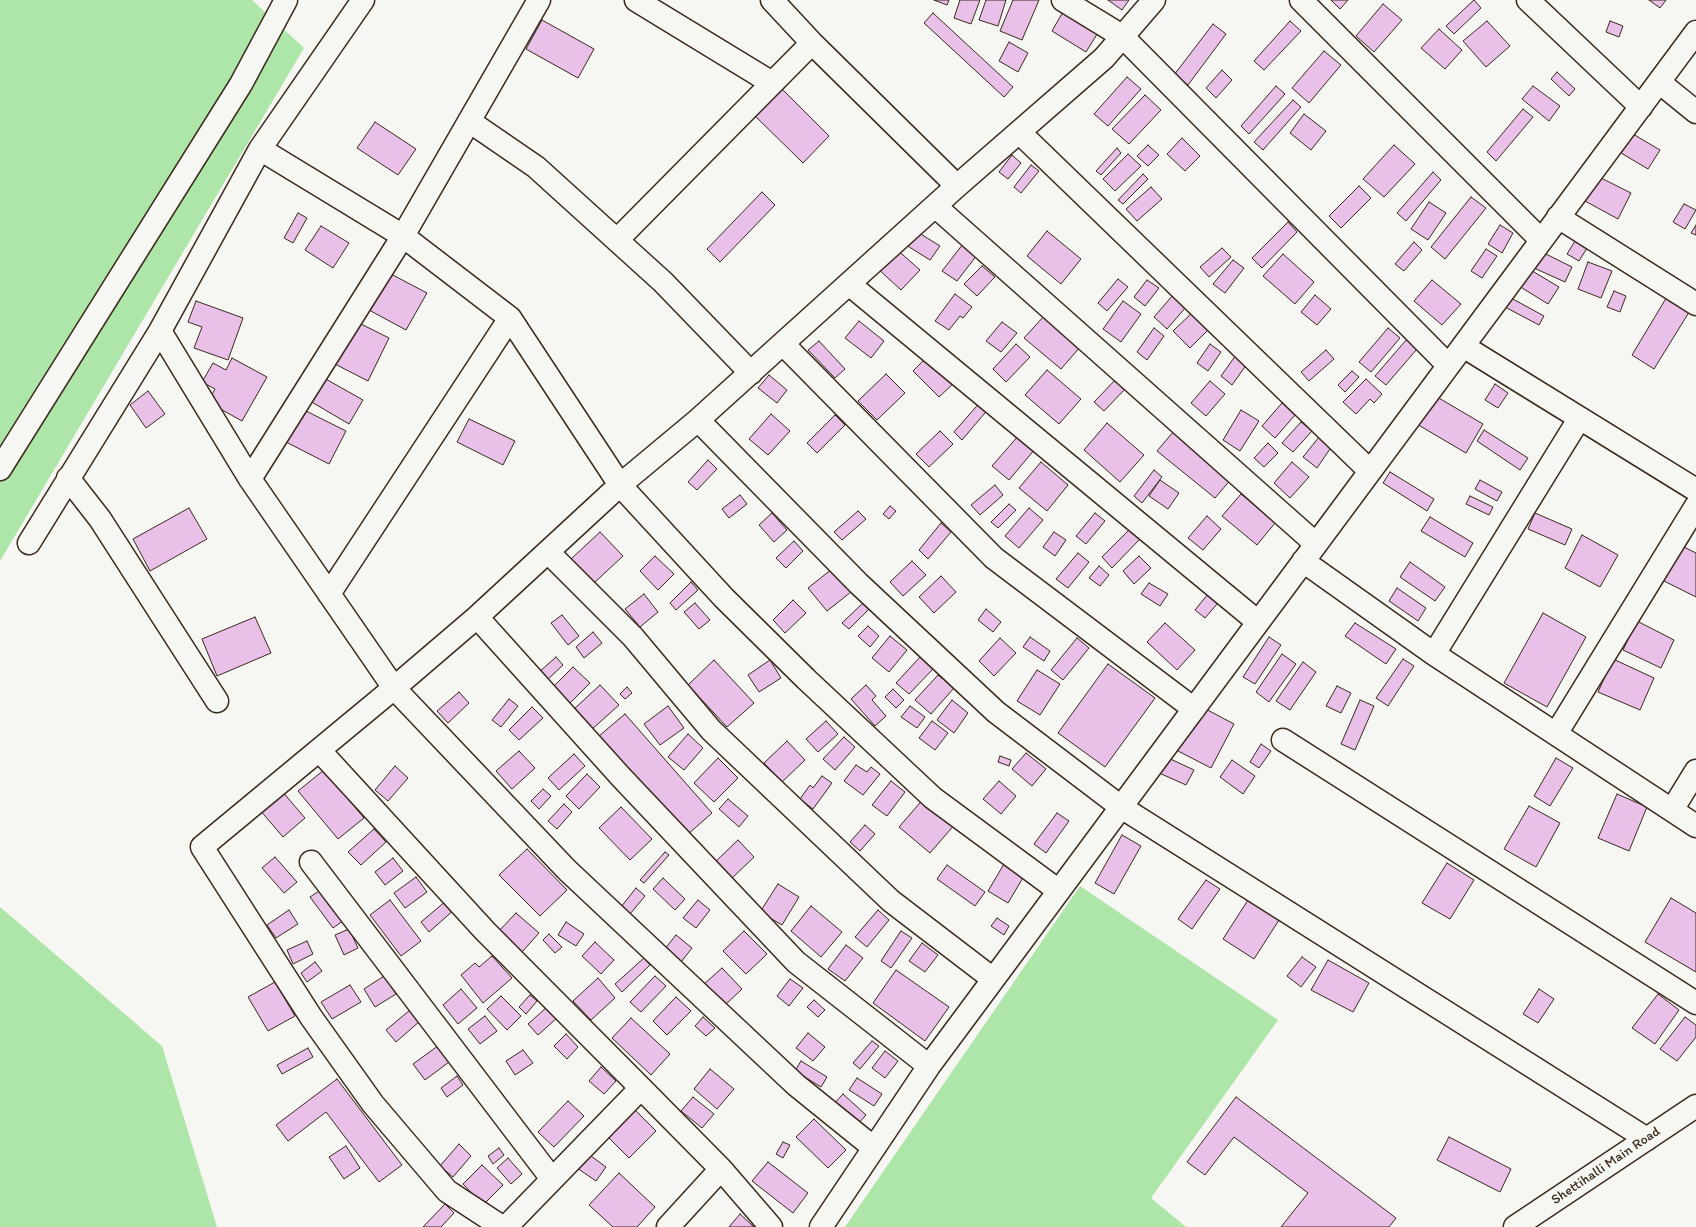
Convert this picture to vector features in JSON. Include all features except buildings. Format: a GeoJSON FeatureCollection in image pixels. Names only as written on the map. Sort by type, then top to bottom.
{"type":"FeatureCollection","features":[{"type":"Feature","properties":{"kind":"street"},"geometry":{"type":"LineString","coordinates":[[0,469],[241,84],[286,0]]}},
{"type":"Feature","properties":{"kind":"street"},"geometry":{"type":"LineString","coordinates":[[28,542],[160,331],[260,149],[363,0]]}},
{"type":"Feature","properties":{"kind":"street"},"geometry":{"type":"LineString","coordinates":[[250,479],[403,236],[539,0]]}},
{"type":"Feature","properties":{"kind":"street"},"geometry":{"type":"LineString","coordinates":[[636,0],[772,83]]}},
{"type":"Feature","properties":{"kind":"street"},"geometry":{"type":"LineString","coordinates":[[772,0],[812,43],[957,186]]}},
{"type":"Feature","properties":{"kind":"street"},"geometry":{"type":"LineString","coordinates":[[1063,0],[1122,36],[1448,365]]}},
{"type":"Feature","properties":{"kind":"street"},"geometry":{"type":"LineString","coordinates":[[502,1227],[447,1191],[373,1104],[311,1017],[202,847],[394,688],[476,617],[620,485],[698,420],[751,373],[957,186],[1104,58],[1154,0]]}},
{"type":"Feature","properties":{"kind":"street"},"geometry":{"type":"LineString","coordinates":[[1301,0],[1542,240]]}},
{"type":"Feature","properties":{"kind":"street"},"geometry":{"type":"LineString","coordinates":[[1528,0],[1641,107]]}},
{"type":"Feature","properties":{"kind":"street"},"geometry":{"type":"LineString","coordinates":[[821,1227],[929,1066],[1696,32]]}},
{"type":"Feature","properties":{"kind":"street"},"geometry":{"type":"LineString","coordinates":[[617,240],[812,43]]}},
{"type":"Feature","properties":{"kind":"street"},"geometry":{"type":"LineString","coordinates":[[1659,82],[1696,112]]}},
{"type":"Feature","properties":{"kind":"street"},"geometry":{"type":"LineString","coordinates":[[469,121],[536,167],[663,282],[751,373]]}},
{"type":"Feature","properties":{"kind":"street"},"geometry":{"type":"LineString","coordinates":[[1019,132],[1370,471]]}},
{"type":"Feature","properties":{"kind":"street"},"geometry":{"type":"LineString","coordinates":[[260,149],[403,236],[510,318],[620,485],[724,598],[806,679],[933,798],[1059,891]]}},
{"type":"Feature","properties":{"kind":"street"},"geometry":{"type":"LineString","coordinates":[[935,206],[1309,553],[1434,654],[1696,826]]}},
{"type":"Feature","properties":{"kind":"street"},"geometry":{"type":"LineString","coordinates":[[1558,218],[1696,304]]}},
{"type":"Feature","properties":{"kind":"street"},"geometry":{"type":"LineString","coordinates":[[849,284],[1258,622]]}},
{"type":"Feature","properties":{"kind":"street"},"geometry":{"type":"LineString","coordinates":[[329,594],[510,318]]}},
{"type":"Feature","properties":{"kind":"street"},"geometry":{"type":"LineString","coordinates":[[160,331],[250,479],[394,688],[568,870],[796,1085],[874,1148]]}},
{"type":"Feature","properties":{"kind":"street"},"geometry":{"type":"LineString","coordinates":[[783,344],[994,558],[1194,709]]}},
{"type":"Feature","properties":{"kind":"street"},"geometry":{"type":"LineString","coordinates":[[1463,346],[1696,490]]}},
{"type":"Feature","properties":{"kind":"street"},"geometry":{"type":"LineString","coordinates":[[1434,654],[1579,419]]}},
{"type":"Feature","properties":{"kind":"street"},"geometry":{"type":"LineString","coordinates":[[698,420],[859,584],[996,712],[1121,807],[1647,1139]]}},
{"type":"Feature","properties":{"kind":"street"},"geometry":{"type":"LineString","coordinates":[[68,478],[100,518],[217,701]]}},
{"type":"Feature","properties":{"kind":"street"},"geometry":{"type":"LineString","coordinates":[[1556,734],[1696,506]]}},
{"type":"Feature","properties":{"kind":"street"},"geometry":{"type":"LineString","coordinates":[[548,552],[633,637],[711,730],[891,901],[993,979]]}},
{"type":"Feature","properties":{"kind":"street"},"geometry":{"type":"LineString","coordinates":[[476,617],[621,777],[796,962],[929,1066]]}},
{"type":"Feature","properties":{"kind":"street"},"geometry":{"type":"LineString","coordinates":[[1283,740],[1696,1003]]}},
{"type":"Feature","properties":{"kind":"street"},"geometry":{"type":"LineString","coordinates":[[319,750],[485,931],[721,1169],[771,1227]]}},
{"type":"Feature","properties":{"kind":"street"},"geometry":{"type":"LineString","coordinates":[[1672,810],[1696,771]]}},
{"type":"Feature","properties":{"kind":"street"},"geometry":{"type":"LineString","coordinates":[[311,862],[552,1179]]}},
{"type":"Feature","properties":{"kind":"street"},"geometry":{"type":"LineString","coordinates":[[506,1227],[641,1088]]}},
{"type":"Feature","properties":{"kind":"street","name":"Shettihalli Main Road"},"geometry":{"type":"LineString","coordinates":[[1515,1227],[1696,1106]]}},
{"type":"Feature","properties":{"kind":"street"},"geometry":{"type":"LineString","coordinates":[[668,1227],[721,1169]]}},
{"type":"Feature","properties":{"kind":"green space"},"geometry":{"type":"Polygon","coordinates":[[[0,0],[252,0],[304,48],[0,561],[0,0]]]}},
{"type":"Feature","properties":{"kind":"green space"},"geometry":{"type":"Polygon","coordinates":[[[1080,886],[1278,1020],[1151,1198],[1186,1227],[845,1227],[1080,886]]]}},
{"type":"Feature","properties":{"kind":"green space"},"geometry":{"type":"Polygon","coordinates":[[[0,907],[162,1046],[217,1227],[0,1227],[0,907]]]}}]}
